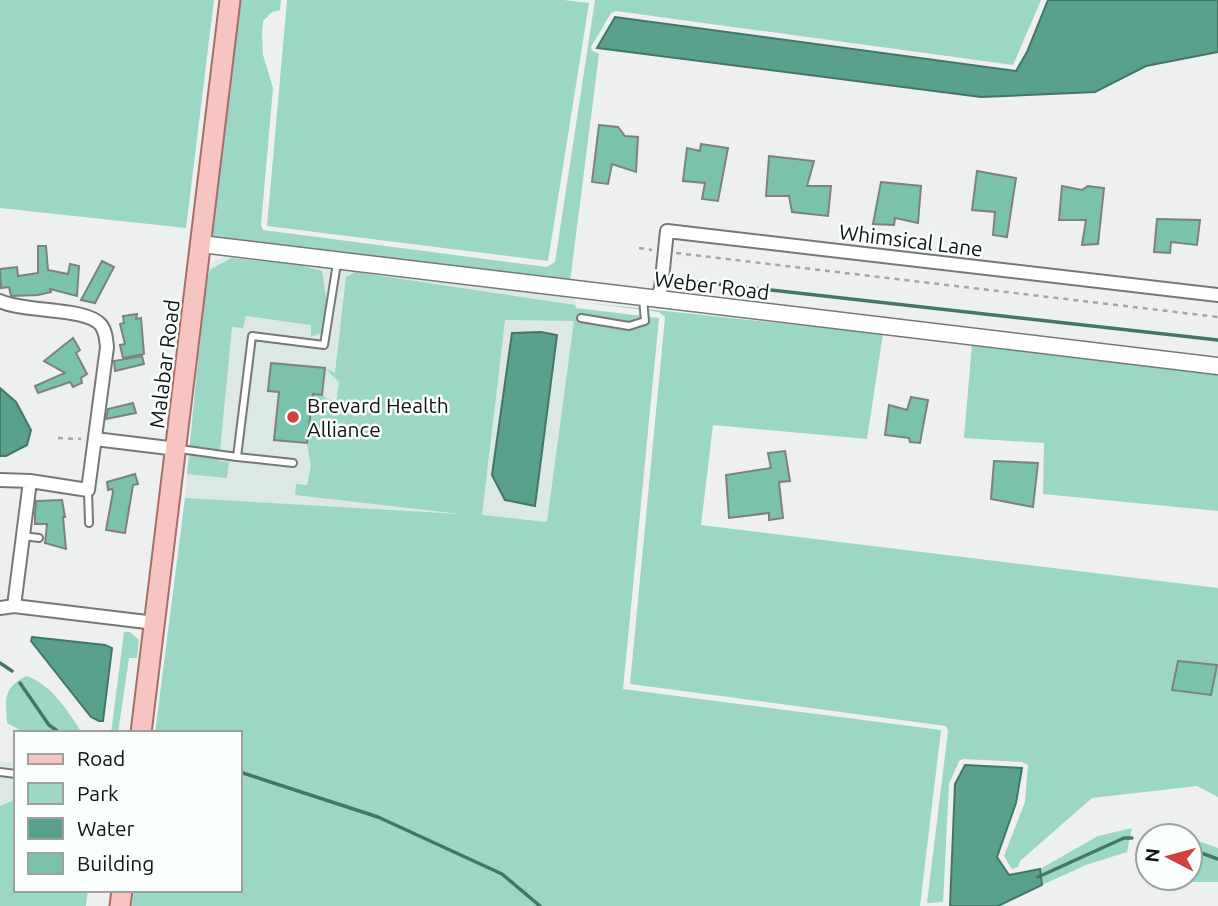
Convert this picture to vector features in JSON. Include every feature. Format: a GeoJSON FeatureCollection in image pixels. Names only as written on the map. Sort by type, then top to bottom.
{"type":"FeatureCollection","features":[{"type":"Feature","properties":{"kind":"main road","name":"Malabar Road"},"geometry":{"type":"LineString","coordinates":[[141,731],[230,0]]}},
{"type":"Feature","properties":{"kind":"street","name":"Whimsical Lane"},"geometry":{"type":"LineString","coordinates":[[665,252],[667,232],[683,232],[1218,295]]}},
{"type":"Feature","properties":{"kind":"street","name":"Weber Road"},"geometry":{"type":"LineString","coordinates":[[201,244],[1218,366]]}},
{"type":"Feature","properties":{"kind":"street"},"geometry":{"type":"LineString","coordinates":[[650,298],[665,252]]}},
{"type":"Feature","properties":{"kind":"street"},"geometry":{"type":"LineString","coordinates":[[0,300],[32,310],[89,316],[100,324],[105,332],[107,346],[88,490],[49,480],[0,480]]}},
{"type":"Feature","properties":{"kind":"street"},"geometry":{"type":"LineString","coordinates":[[95,439],[177,449]]}},
{"type":"Feature","properties":{"kind":"street"},"geometry":{"type":"LineString","coordinates":[[14,606],[30,481]]}},
{"type":"Feature","properties":{"kind":"street"},"geometry":{"type":"LineString","coordinates":[[0,608],[14,606],[155,623]]}},
{"type":"Feature","properties":{"kind":"lane"},"geometry":{"type":"LineString","coordinates":[[237,457],[252,336],[324,345],[337,261]]}},
{"type":"Feature","properties":{"kind":"lane"},"geometry":{"type":"LineString","coordinates":[[581,318],[629,326],[645,321],[650,298]]}},
{"type":"Feature","properties":{"kind":"lane"},"geometry":{"type":"LineString","coordinates":[[177,449],[293,463]]}},
{"type":"Feature","properties":{"kind":"lane"},"geometry":{"type":"LineString","coordinates":[[88,490],[89,523]]}},
{"type":"Feature","properties":{"kind":"lane"},"geometry":{"type":"LineString","coordinates":[[23,536],[39,538]]}},
{"type":"Feature","properties":{"kind":"path"},"geometry":{"type":"LineString","coordinates":[[639,248],[1218,317]]}},
{"type":"Feature","properties":{"kind":"path"},"geometry":{"type":"LineString","coordinates":[[58,438],[95,439]]}},
{"type":"Feature","properties":{"kind":"shaded area"},"geometry":{"type":"Polygon","coordinates":[[[226,256],[575,297],[576,308],[548,522],[482,515],[185,498],[204,279],[214,261],[226,256]]]}},
{"type":"Feature","properties":{"kind":"shaded area"},"geometry":{"type":"Polygon","coordinates":[[[0,761],[14,763],[14,802],[0,806],[0,761]]]}},
{"type":"Feature","properties":{"kind":"green space"},"geometry":{"type":"Polygon","coordinates":[[[0,0],[214,0],[186,228],[0,208],[0,0]]]}},
{"type":"Feature","properties":{"kind":"green space"},"geometry":{"type":"Polygon","coordinates":[[[238,0],[281,0],[280,10],[272,12],[263,21],[263,55],[273,88],[261,225],[263,230],[547,267],[555,262],[595,0],[1041,0],[1013,65],[616,11],[611,13],[591,47],[592,51],[599,54],[570,282],[209,239],[238,0]]]}},
{"type":"Feature","properties":{"kind":"green space"},"geometry":{"type":"Polygon","coordinates":[[[287,0],[564,0],[589,3],[548,261],[267,226],[287,0]]]}},
{"type":"Feature","properties":{"kind":"green space"},"geometry":{"type":"Polygon","coordinates":[[[231,258],[300,265],[322,271],[327,304],[321,333],[311,337],[311,325],[246,316],[243,328],[232,327],[219,461],[229,462],[227,478],[187,474],[205,290],[210,270],[231,258]]]}},
{"type":"Feature","properties":{"kind":"green space"},"geometry":{"type":"Polygon","coordinates":[[[355,272],[575,305],[576,308],[659,318],[623,689],[941,730],[920,906],[132,906],[134,892],[242,892],[242,731],[155,731],[185,498],[461,514],[295,495],[296,484],[307,485],[311,466],[307,443],[313,394],[322,395],[336,405],[339,382],[325,368],[335,373],[346,277],[355,272]],[[505,320],[482,515],[547,522],[574,321],[505,320]]]}},
{"type":"Feature","properties":{"kind":"green space"},"geometry":{"type":"Polygon","coordinates":[[[581,302],[883,334],[867,439],[713,425],[701,525],[1218,588],[1218,797],[1197,786],[1092,798],[1020,861],[1018,867],[1012,869],[1004,856],[1025,802],[1028,765],[1022,762],[963,759],[959,761],[949,784],[943,902],[927,903],[948,731],[946,726],[630,684],[665,317],[659,312],[581,302]]]}},
{"type":"Feature","properties":{"kind":"green space"},"geometry":{"type":"Polygon","coordinates":[[[972,344],[1218,373],[1218,511],[1043,494],[1044,443],[964,438],[972,344]]]}},
{"type":"Feature","properties":{"kind":"green space"},"geometry":{"type":"Polygon","coordinates":[[[124,632],[130,632],[139,640],[137,658],[129,658],[118,731],[111,731],[124,632]]]}},
{"type":"Feature","properties":{"kind":"green space"},"geometry":{"type":"Polygon","coordinates":[[[26,676],[43,685],[65,708],[81,731],[21,731],[7,723],[7,695],[18,681],[26,676]]]}},
{"type":"Feature","properties":{"kind":"green space"},"geometry":{"type":"Polygon","coordinates":[[[14,800],[14,892],[88,892],[86,906],[0,906],[0,806],[14,800]]]}},
{"type":"Feature","properties":{"kind":"green space"},"geometry":{"type":"Polygon","coordinates":[[[1132,828],[1127,852],[1086,865],[1042,885],[1040,869],[1098,836],[1132,828]]]}},
{"type":"Feature","properties":{"kind":"green space"},"geometry":{"type":"Polygon","coordinates":[[[1204,843],[1218,848],[1218,882],[1204,882],[1204,843]]]}},
{"type":"Feature","properties":{"kind":"water"},"geometry":{"type":"Polygon","coordinates":[[[1048,0],[1218,0],[1218,52],[1146,66],[1095,92],[981,97],[597,48],[615,17],[1016,71],[1027,52],[1048,0]]]}},
{"type":"Feature","properties":{"kind":"water"},"geometry":{"type":"Polygon","coordinates":[[[541,332],[557,335],[535,506],[505,500],[492,475],[512,333],[541,332]]]}},
{"type":"Feature","properties":{"kind":"water"},"geometry":{"type":"Polygon","coordinates":[[[0,388],[16,402],[31,430],[27,445],[6,456],[0,456],[0,388]]]}},
{"type":"Feature","properties":{"kind":"water"},"geometry":{"type":"Polygon","coordinates":[[[32,637],[112,648],[103,721],[91,717],[31,641],[32,637]]]}},
{"type":"Feature","properties":{"kind":"water"},"geometry":{"type":"Polygon","coordinates":[[[965,765],[1022,768],[1016,803],[997,857],[1009,875],[1040,869],[1042,885],[998,906],[950,906],[955,784],[965,765]]]}},
{"type":"Feature","properties":{"kind":"building"},"geometry":{"type":"Polygon","coordinates":[[[599,125],[618,127],[625,136],[638,137],[636,172],[612,164],[608,184],[592,182],[599,125]]]}},
{"type":"Feature","properties":{"kind":"building"},"geometry":{"type":"Polygon","coordinates":[[[701,144],[728,148],[718,201],[702,199],[705,183],[683,181],[687,148],[700,151],[701,144]]]}},
{"type":"Feature","properties":{"kind":"building"},"geometry":{"type":"Polygon","coordinates":[[[769,156],[814,161],[807,186],[831,186],[828,216],[792,212],[789,196],[766,196],[769,156]]]}},
{"type":"Feature","properties":{"kind":"building"},"geometry":{"type":"Polygon","coordinates":[[[977,171],[1016,178],[1007,237],[993,235],[995,212],[972,210],[977,171]]]}},
{"type":"Feature","properties":{"kind":"building"},"geometry":{"type":"Polygon","coordinates":[[[881,182],[921,186],[918,223],[895,218],[894,225],[873,224],[881,182]]]}},
{"type":"Feature","properties":{"kind":"building"},"geometry":{"type":"Polygon","coordinates":[[[1062,186],[1082,190],[1088,186],[1104,188],[1098,244],[1082,245],[1086,220],[1059,220],[1062,186]]]}},
{"type":"Feature","properties":{"kind":"building"},"geometry":{"type":"Polygon","coordinates":[[[1157,219],[1200,220],[1197,245],[1171,242],[1170,253],[1154,252],[1157,219]]]}},
{"type":"Feature","properties":{"kind":"building"},"geometry":{"type":"Polygon","coordinates":[[[38,246],[46,246],[48,270],[68,274],[70,264],[79,266],[77,296],[50,289],[51,292],[38,295],[11,296],[9,287],[1,288],[0,269],[17,267],[18,276],[38,273],[38,246]]]}},
{"type":"Feature","properties":{"kind":"building"},"geometry":{"type":"Polygon","coordinates":[[[102,261],[114,267],[95,303],[81,300],[102,261]]]}},
{"type":"Feature","properties":{"kind":"building"},"geometry":{"type":"Polygon","coordinates":[[[137,314],[136,319],[141,318],[144,354],[123,358],[120,345],[125,344],[120,324],[124,323],[123,316],[137,314]]]}},
{"type":"Feature","properties":{"kind":"building"},"geometry":{"type":"Polygon","coordinates":[[[73,338],[80,350],[76,353],[87,374],[81,378],[82,383],[73,387],[70,382],[38,393],[35,386],[65,373],[44,361],[73,338]]]}},
{"type":"Feature","properties":{"kind":"building"},"geometry":{"type":"Polygon","coordinates":[[[142,356],[144,364],[115,371],[114,361],[142,356]]]}},
{"type":"Feature","properties":{"kind":"building","name":"Brevard Health Alliance"},"geometry":{"type":"Polygon","coordinates":[[[271,363],[325,368],[322,395],[313,394],[307,443],[274,440],[279,392],[268,391],[271,363]]]}},
{"type":"Feature","properties":{"kind":"building"},"geometry":{"type":"Polygon","coordinates":[[[911,397],[928,400],[920,443],[910,442],[909,438],[885,435],[889,405],[907,410],[911,397]]]}},
{"type":"Feature","properties":{"kind":"building"},"geometry":{"type":"Polygon","coordinates":[[[133,403],[136,413],[106,419],[108,409],[133,403]]]}},
{"type":"Feature","properties":{"kind":"building"},"geometry":{"type":"Polygon","coordinates":[[[785,451],[790,481],[779,482],[783,518],[769,520],[769,513],[729,518],[726,475],[771,468],[768,453],[785,451]]]}},
{"type":"Feature","properties":{"kind":"building"},"geometry":{"type":"Polygon","coordinates":[[[994,461],[1038,463],[1033,507],[991,499],[994,461]]]}},
{"type":"Feature","properties":{"kind":"building"},"geometry":{"type":"Polygon","coordinates":[[[135,474],[138,484],[133,485],[125,533],[106,530],[113,492],[112,489],[108,490],[107,482],[135,474]]]}},
{"type":"Feature","properties":{"kind":"building"},"geometry":{"type":"Polygon","coordinates":[[[62,500],[66,549],[45,543],[47,524],[35,524],[36,501],[62,500]]]}},
{"type":"Feature","properties":{"kind":"building"},"geometry":{"type":"Polygon","coordinates":[[[1178,661],[1217,665],[1211,695],[1172,690],[1178,661]]]}},
{"type":"Feature","properties":{"kind":"waterway"},"geometry":{"type":"LineString","coordinates":[[690,281],[1218,340]]}},
{"type":"Feature","properties":{"kind":"waterway"},"geometry":{"type":"LineString","coordinates":[[0,663],[12,671]]}},
{"type":"Feature","properties":{"kind":"waterway"},"geometry":{"type":"LineString","coordinates":[[20,683],[49,725],[57,731]]}},
{"type":"Feature","properties":{"kind":"waterway"},"geometry":{"type":"LineString","coordinates":[[242,773],[378,817],[502,874],[540,906]]}},
{"type":"Feature","properties":{"kind":"waterway"},"geometry":{"type":"LineString","coordinates":[[1038,877],[1124,838],[1132,838]]}},
{"type":"Feature","properties":{"kind":"waterway"},"geometry":{"type":"LineString","coordinates":[[1204,854],[1218,859]]}},
{"type":"Feature","properties":{"kind":"place","name":"Brevard Health Alliance"},"geometry":{"type":"Point","coordinates":[293,417]}}]}
